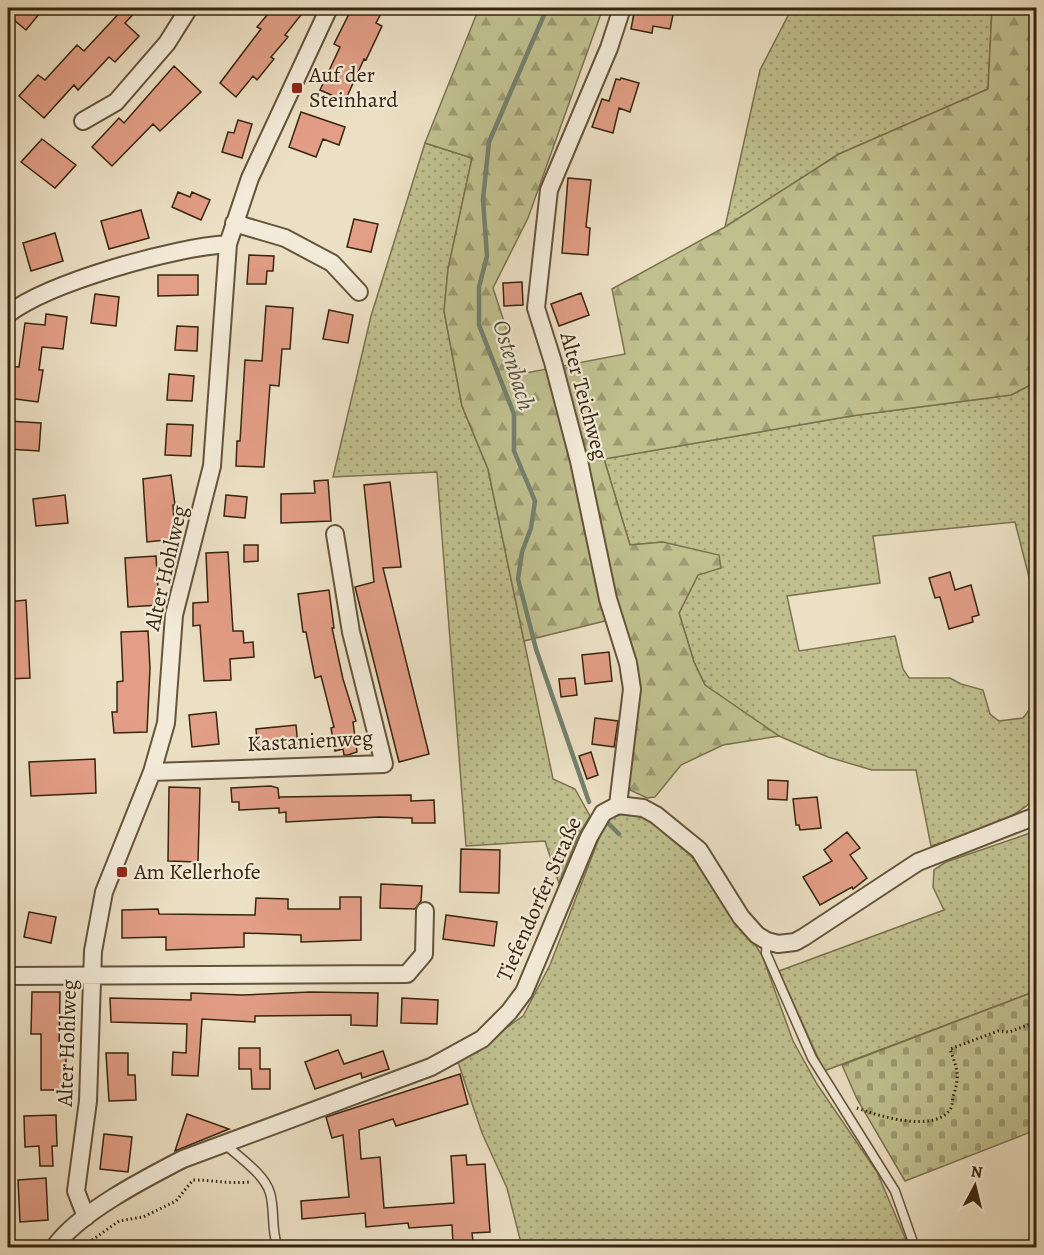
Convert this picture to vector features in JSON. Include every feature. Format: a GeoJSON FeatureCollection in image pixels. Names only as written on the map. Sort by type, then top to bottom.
{"type":"FeatureCollection","features":[{"type":"Feature","properties":{"kind":"street"},"geometry":{"type":"LineString","coordinates":[[83,121],[116,102],[167,43],[189,8]]}},
{"type":"Feature","properties":{"kind":"street","name":"Alter Hohlweg"},"geometry":{"type":"LineString","coordinates":[[86,1217],[76,1191],[88,1101],[95,942],[104,892],[152,772],[166,723],[174,615],[212,466],[228,244],[259,158],[329,8]]}},
{"type":"Feature","properties":{"kind":"street","name":"Alter Teichweg"},"geometry":{"type":"LineString","coordinates":[[618,805],[632,689],[630,672],[608,599],[579,461],[554,362],[536,308],[549,190],[609,48],[622,8]]}},
{"type":"Feature","properties":{"kind":"street"},"geometry":{"type":"LineString","coordinates":[[234,223],[285,238],[332,262],[360,292]]}},
{"type":"Feature","properties":{"kind":"street"},"geometry":{"type":"LineString","coordinates":[[8,314],[59,287],[106,272],[200,245],[228,244]]}},
{"type":"Feature","properties":{"kind":"street","name":"Kastanienweg"},"geometry":{"type":"LineString","coordinates":[[152,772],[384,764],[351,632],[335,534]]}},
{"type":"Feature","properties":{"kind":"street"},"geometry":{"type":"LineString","coordinates":[[618,805],[632,805],[650,812],[699,850],[741,917],[766,941],[778,944],[795,942],[918,862],[1036,816]]}},
{"type":"Feature","properties":{"kind":"street","name":"Tiefendorfer Straße"},"geometry":{"type":"LineString","coordinates":[[54,1248],[66,1232],[86,1217],[155,1173],[224,1143],[431,1067],[482,1039],[498,1025],[525,992],[589,837],[603,813],[618,805]]}},
{"type":"Feature","properties":{"kind":"street"},"geometry":{"type":"LineString","coordinates":[[8,976],[407,974],[424,954],[425,911]]}},
{"type":"Feature","properties":{"kind":"lane"},"geometry":{"type":"LineString","coordinates":[[766,941],[766,952],[797,1028],[895,1191],[915,1248]]}},
{"type":"Feature","properties":{"kind":"lane"},"geometry":{"type":"LineString","coordinates":[[224,1143],[262,1180],[270,1193],[273,1235],[280,1248]]}},
{"type":"Feature","properties":{"kind":"path"},"geometry":{"type":"LineString","coordinates":[[839,1101],[893,1120],[928,1120],[943,1116],[950,1109],[959,1079],[950,1049],[998,1031],[1010,1032],[1036,1022]]}},
{"type":"Feature","properties":{"kind":"path"},"geometry":{"type":"LineString","coordinates":[[81,1248],[119,1221],[143,1217],[176,1201],[193,1180],[214,1180],[225,1184],[262,1180]]}},
{"type":"Feature","properties":{"kind":"green space"},"geometry":{"type":"Polygon","coordinates":[[[479,8],[603,8],[528,218],[493,288],[521,374],[625,354],[612,289],[725,227],[839,154],[988,89],[992,8],[1036,8],[1036,382],[1011,395],[851,416],[604,459],[630,545],[663,542],[719,555],[721,568],[698,575],[679,613],[694,662],[705,685],[779,736],[723,745],[681,765],[655,797],[647,798],[630,790],[627,778],[637,680],[613,619],[524,641],[488,469],[462,406],[444,311],[448,269],[472,158],[425,143],[479,8]]]}},
{"type":"Feature","properties":{"kind":"green space"},"geometry":{"type":"Polygon","coordinates":[[[792,8],[992,8],[988,89],[839,154],[725,227],[760,70],[792,8]]]}},
{"type":"Feature","properties":{"kind":"green space"},"geometry":{"type":"Polygon","coordinates":[[[425,143],[472,158],[448,269],[444,311],[462,406],[488,469],[553,779],[575,789],[590,816],[577,838],[559,883],[545,841],[466,846],[437,472],[333,477],[371,316],[425,143]]]}},
{"type":"Feature","properties":{"kind":"green space"},"geometry":{"type":"Polygon","coordinates":[[[1036,382],[1036,588],[1031,585],[1015,522],[873,536],[880,583],[787,596],[799,651],[895,636],[903,669],[909,678],[950,678],[961,684],[983,690],[990,714],[999,721],[1023,718],[1030,709],[1036,707],[1036,798],[1000,822],[931,846],[916,770],[872,770],[828,757],[779,736],[705,685],[694,662],[679,613],[698,575],[663,542],[630,545],[604,459],[851,416],[1011,395],[1036,382]]]}},
{"type":"Feature","properties":{"kind":"green space"},"geometry":{"type":"Polygon","coordinates":[[[622,814],[636,814],[657,826],[689,854],[706,872],[762,955],[793,1041],[817,1084],[877,1172],[909,1247],[522,1247],[507,1188],[482,1133],[458,1062],[523,1016],[550,965],[603,828],[611,818],[622,814]]]}},
{"type":"Feature","properties":{"kind":"green space"},"geometry":{"type":"Polygon","coordinates":[[[1036,831],[1036,991],[824,1071],[779,971],[944,910],[933,887],[934,870],[946,862],[1036,831]]]}},
{"type":"Feature","properties":{"kind":"green space"},"geometry":{"type":"Polygon","coordinates":[[[1036,991],[1036,1130],[905,1181],[857,1099],[842,1065],[1036,991]]]}},
{"type":"Feature","properties":{"kind":"building"},"geometry":{"type":"Polygon","coordinates":[[[13,8],[44,8],[26,30],[8,15],[13,8]]]}},
{"type":"Feature","properties":{"kind":"building"},"geometry":{"type":"Polygon","coordinates":[[[124,8],[139,8],[125,23],[139,36],[115,62],[109,57],[78,90],[74,85],[44,118],[19,96],[38,75],[45,80],[77,45],[84,51],[124,8]]]}},
{"type":"Feature","properties":{"kind":"building"},"geometry":{"type":"Polygon","coordinates":[[[273,8],[292,8],[301,15],[285,35],[288,37],[271,57],[274,59],[257,80],[253,76],[236,97],[220,83],[261,29],[257,27],[273,8]]]}},
{"type":"Feature","properties":{"kind":"building"},"geometry":{"type":"Polygon","coordinates":[[[352,8],[384,8],[376,23],[382,26],[345,101],[320,90],[340,47],[334,44],[352,8]]]}},
{"type":"Feature","properties":{"kind":"building"},"geometry":{"type":"Polygon","coordinates":[[[635,8],[652,12],[652,8],[674,10],[670,29],[653,26],[652,33],[631,29],[635,8]]]}},
{"type":"Feature","properties":{"kind":"building"},"geometry":{"type":"Polygon","coordinates":[[[174,66],[201,92],[160,131],[153,124],[112,166],[92,147],[119,118],[124,123],[174,66]]]}},
{"type":"Feature","properties":{"kind":"building"},"geometry":{"type":"Polygon","coordinates":[[[621,78],[639,83],[630,112],[619,108],[613,133],[592,127],[602,99],[609,101],[616,79],[621,78]]]}},
{"type":"Feature","properties":{"kind":"building"},"geometry":{"type":"Polygon","coordinates":[[[301,112],[345,127],[339,145],[323,139],[316,157],[289,147],[301,112]]]}},
{"type":"Feature","properties":{"kind":"building"},"geometry":{"type":"Polygon","coordinates":[[[238,120],[252,124],[242,158],[222,152],[228,132],[234,133],[238,120]]]}},
{"type":"Feature","properties":{"kind":"building"},"geometry":{"type":"Polygon","coordinates":[[[42,139],[76,165],[55,188],[21,162],[42,139]]]}},
{"type":"Feature","properties":{"kind":"building"},"geometry":{"type":"Polygon","coordinates":[[[568,178],[591,180],[586,227],[590,228],[588,255],[562,253],[568,178]]]}},
{"type":"Feature","properties":{"kind":"building"},"geometry":{"type":"Polygon","coordinates":[[[178,192],[190,197],[192,192],[210,200],[201,220],[172,207],[178,192]]]}},
{"type":"Feature","properties":{"kind":"building"},"geometry":{"type":"Polygon","coordinates":[[[141,210],[149,238],[109,249],[101,221],[141,210]]]}},
{"type":"Feature","properties":{"kind":"building"},"geometry":{"type":"Polygon","coordinates":[[[354,219],[378,224],[371,252],[347,247],[354,219]]]}},
{"type":"Feature","properties":{"kind":"building"},"geometry":{"type":"Polygon","coordinates":[[[55,233],[63,261],[31,271],[23,243],[55,233]]]}},
{"type":"Feature","properties":{"kind":"building"},"geometry":{"type":"Polygon","coordinates":[[[249,255],[274,256],[273,271],[267,271],[266,284],[247,284],[249,255]]]}},
{"type":"Feature","properties":{"kind":"building"},"geometry":{"type":"Polygon","coordinates":[[[158,275],[198,275],[198,295],[158,296],[158,275]]]}},
{"type":"Feature","properties":{"kind":"building"},"geometry":{"type":"Polygon","coordinates":[[[522,282],[523,305],[504,306],[503,283],[522,282]]]}},
{"type":"Feature","properties":{"kind":"building"},"geometry":{"type":"Polygon","coordinates":[[[581,293],[589,315],[559,326],[551,304],[581,293]]]}},
{"type":"Feature","properties":{"kind":"building"},"geometry":{"type":"Polygon","coordinates":[[[95,294],[119,297],[116,326],[91,323],[95,294]]]}},
{"type":"Feature","properties":{"kind":"building"},"geometry":{"type":"Polygon","coordinates":[[[266,306],[293,308],[290,349],[282,349],[279,386],[270,385],[264,467],[236,466],[237,441],[240,441],[245,360],[262,361],[266,306]]]}},
{"type":"Feature","properties":{"kind":"building"},"geometry":{"type":"Polygon","coordinates":[[[329,310],[353,315],[348,343],[323,339],[329,310]]]}},
{"type":"Feature","properties":{"kind":"building"},"geometry":{"type":"Polygon","coordinates":[[[46,314],[67,317],[63,349],[42,347],[39,370],[43,370],[38,402],[8,398],[8,366],[19,367],[25,323],[45,325],[46,314]]]}},
{"type":"Feature","properties":{"kind":"building"},"geometry":{"type":"Polygon","coordinates":[[[177,326],[198,327],[197,351],[175,350],[177,326]]]}},
{"type":"Feature","properties":{"kind":"building"},"geometry":{"type":"Polygon","coordinates":[[[169,374],[194,376],[192,401],[167,400],[169,374]]]}},
{"type":"Feature","properties":{"kind":"building"},"geometry":{"type":"Polygon","coordinates":[[[8,421],[41,423],[39,451],[8,449],[8,421]]]}},
{"type":"Feature","properties":{"kind":"building"},"geometry":{"type":"Polygon","coordinates":[[[167,424],[193,425],[191,456],[165,455],[167,424]]]}},
{"type":"Feature","properties":{"kind":"building"},"geometry":{"type":"Polygon","coordinates":[[[171,475],[175,505],[173,505],[175,539],[147,542],[143,479],[171,475]]]}},
{"type":"Feature","properties":{"kind":"building"},"geometry":{"type":"Polygon","coordinates":[[[328,480],[331,521],[281,523],[281,494],[315,493],[314,481],[328,480]]]}},
{"type":"Feature","properties":{"kind":"building"},"geometry":{"type":"Polygon","coordinates":[[[390,482],[401,567],[383,568],[429,754],[399,762],[355,587],[374,582],[364,485],[390,482]]]}},
{"type":"Feature","properties":{"kind":"building"},"geometry":{"type":"Polygon","coordinates":[[[65,495],[68,523],[36,526],[33,499],[65,495]]]}},
{"type":"Feature","properties":{"kind":"building"},"geometry":{"type":"Polygon","coordinates":[[[226,495],[247,497],[245,518],[224,516],[226,495]]]}},
{"type":"Feature","properties":{"kind":"building"},"geometry":{"type":"Polygon","coordinates":[[[244,545],[258,545],[258,561],[244,562],[244,545]]]}},
{"type":"Feature","properties":{"kind":"building"},"geometry":{"type":"Polygon","coordinates":[[[228,552],[233,631],[243,631],[244,643],[253,642],[254,657],[230,659],[231,680],[204,681],[200,625],[193,626],[193,603],[208,602],[206,553],[228,552]]]}},
{"type":"Feature","properties":{"kind":"building"},"geometry":{"type":"Polygon","coordinates":[[[156,556],[159,605],[128,607],[125,558],[156,556]]]}},
{"type":"Feature","properties":{"kind":"building"},"geometry":{"type":"Polygon","coordinates":[[[950,572],[955,590],[971,585],[979,615],[972,617],[973,622],[949,629],[940,597],[935,598],[929,578],[950,572]]]}},
{"type":"Feature","properties":{"kind":"building"},"geometry":{"type":"Polygon","coordinates":[[[329,590],[334,628],[332,628],[343,679],[356,721],[353,722],[357,752],[348,755],[344,755],[343,749],[335,751],[331,728],[334,727],[321,676],[315,678],[306,632],[303,632],[298,594],[329,590]]]}},
{"type":"Feature","properties":{"kind":"building"},"geometry":{"type":"Polygon","coordinates":[[[26,600],[30,678],[8,679],[8,602],[26,600]]]}},
{"type":"Feature","properties":{"kind":"building"},"geometry":{"type":"Polygon","coordinates":[[[148,631],[150,668],[147,732],[114,733],[112,712],[117,712],[117,682],[123,681],[121,632],[148,631]]]}},
{"type":"Feature","properties":{"kind":"building"},"geometry":{"type":"Polygon","coordinates":[[[609,652],[612,681],[585,684],[582,655],[609,652]]]}},
{"type":"Feature","properties":{"kind":"building"},"geometry":{"type":"Polygon","coordinates":[[[575,678],[577,695],[561,697],[559,679],[575,678]]]}},
{"type":"Feature","properties":{"kind":"building"},"geometry":{"type":"Polygon","coordinates":[[[216,712],[219,744],[192,747],[189,715],[216,712]]]}},
{"type":"Feature","properties":{"kind":"building"},"geometry":{"type":"Polygon","coordinates":[[[595,718],[618,721],[614,747],[592,744],[595,718]]]}},
{"type":"Feature","properties":{"kind":"building"},"geometry":{"type":"Polygon","coordinates":[[[296,725],[298,746],[258,750],[256,729],[296,725]]]}},
{"type":"Feature","properties":{"kind":"building"},"geometry":{"type":"Polygon","coordinates":[[[591,752],[598,775],[587,779],[579,756],[591,752]]]}},
{"type":"Feature","properties":{"kind":"building"},"geometry":{"type":"Polygon","coordinates":[[[95,759],[96,793],[31,796],[29,762],[95,759]]]}},
{"type":"Feature","properties":{"kind":"building"},"geometry":{"type":"Polygon","coordinates":[[[768,780],[788,781],[787,800],[768,799],[768,780]]]}},
{"type":"Feature","properties":{"kind":"building"},"geometry":{"type":"Polygon","coordinates":[[[271,786],[278,788],[279,799],[279,797],[411,795],[411,801],[434,800],[435,823],[412,823],[412,818],[379,817],[286,822],[286,812],[279,813],[279,808],[239,810],[239,802],[232,802],[231,788],[271,786]]]}},
{"type":"Feature","properties":{"kind":"building"},"geometry":{"type":"Polygon","coordinates":[[[169,787],[200,788],[198,862],[168,861],[169,787]]]}},
{"type":"Feature","properties":{"kind":"building"},"geometry":{"type":"Polygon","coordinates":[[[817,797],[821,828],[800,830],[799,825],[796,825],[793,799],[817,797]]]}},
{"type":"Feature","properties":{"kind":"building"},"geometry":{"type":"Polygon","coordinates":[[[847,832],[860,848],[850,855],[867,878],[853,889],[852,887],[820,905],[803,877],[832,861],[824,850],[847,832]]]}},
{"type":"Feature","properties":{"kind":"building"},"geometry":{"type":"Polygon","coordinates":[[[461,849],[500,850],[499,893],[460,892],[461,849]]]}},
{"type":"Feature","properties":{"kind":"building"},"geometry":{"type":"Polygon","coordinates":[[[381,884],[422,886],[421,901],[415,909],[380,908],[381,884]]]}},
{"type":"Feature","properties":{"kind":"building"},"geometry":{"type":"Polygon","coordinates":[[[340,897],[361,897],[361,940],[301,942],[301,935],[244,933],[244,947],[166,950],[166,937],[122,938],[122,910],[158,909],[159,914],[255,915],[256,898],[288,899],[288,909],[340,909],[340,897]]]}},
{"type":"Feature","properties":{"kind":"building"},"geometry":{"type":"Polygon","coordinates":[[[29,912],[56,917],[51,943],[24,937],[29,912]]]}},
{"type":"Feature","properties":{"kind":"building"},"geometry":{"type":"Polygon","coordinates":[[[446,915],[497,922],[494,946],[443,939],[446,915]]]}},
{"type":"Feature","properties":{"kind":"building"},"geometry":{"type":"Polygon","coordinates":[[[32,992],[60,992],[59,1052],[66,1052],[66,1090],[41,1090],[41,1034],[31,1034],[32,992]]]}},
{"type":"Feature","properties":{"kind":"building"},"geometry":{"type":"Polygon","coordinates":[[[310,992],[378,993],[377,1026],[351,1025],[351,1015],[255,1016],[255,1022],[202,1019],[198,1076],[172,1075],[173,1052],[186,1053],[187,1024],[111,1022],[110,998],[191,1000],[191,993],[242,995],[310,992]]]}},
{"type":"Feature","properties":{"kind":"building"},"geometry":{"type":"Polygon","coordinates":[[[402,998],[438,1000],[437,1024],[401,1023],[402,998]]]}},
{"type":"Feature","properties":{"kind":"building"},"geometry":{"type":"Polygon","coordinates":[[[239,1048],[260,1048],[260,1069],[270,1069],[270,1089],[252,1089],[251,1069],[239,1069],[239,1048]]]}},
{"type":"Feature","properties":{"kind":"building"},"geometry":{"type":"Polygon","coordinates":[[[338,1050],[344,1064],[383,1051],[389,1069],[362,1078],[361,1073],[315,1089],[305,1062],[338,1050]]]}},
{"type":"Feature","properties":{"kind":"building"},"geometry":{"type":"Polygon","coordinates":[[[106,1053],[128,1053],[128,1075],[135,1075],[136,1100],[109,1101],[106,1053]]]}},
{"type":"Feature","properties":{"kind":"building"},"geometry":{"type":"Polygon","coordinates":[[[460,1074],[468,1104],[396,1126],[393,1119],[359,1130],[361,1159],[380,1157],[384,1208],[454,1203],[451,1156],[466,1155],[467,1165],[485,1164],[490,1232],[472,1233],[473,1241],[453,1243],[452,1225],[409,1228],[408,1223],[366,1227],[365,1213],[302,1219],[301,1201],[349,1197],[343,1135],[332,1138],[326,1117],[460,1074]]]}},
{"type":"Feature","properties":{"kind":"building"},"geometry":{"type":"Polygon","coordinates":[[[187,1114],[229,1129],[175,1151],[187,1114]]]}},
{"type":"Feature","properties":{"kind":"building"},"geometry":{"type":"Polygon","coordinates":[[[56,1115],[57,1146],[52,1146],[53,1166],[40,1166],[39,1146],[25,1147],[24,1116],[56,1115]]]}},
{"type":"Feature","properties":{"kind":"building"},"geometry":{"type":"Polygon","coordinates":[[[104,1134],[132,1137],[128,1172],[100,1169],[104,1134]]]}},
{"type":"Feature","properties":{"kind":"building"},"geometry":{"type":"Polygon","coordinates":[[[46,1178],[48,1220],[20,1222],[18,1180],[46,1178]]]}},
{"type":"Feature","properties":{"kind":"waterway","name":"Ostenbach"},"geometry":{"type":"LineString","coordinates":[[547,8],[489,142],[483,199],[487,256],[479,287],[479,325],[514,414],[514,451],[535,501],[531,528],[522,552],[518,579],[536,649],[589,802]]}},
{"type":"Feature","properties":{"kind":"waterway","name":"Ostenbach"},"geometry":{"type":"LineString","coordinates":[[605,820],[619,834]]}},
{"type":"Feature","properties":{"kind":"place","name":"Auf der Steinhard"},"geometry":{"type":"Point","coordinates":[297,88]}},
{"type":"Feature","properties":{"kind":"place","name":"Am Kellerhofe"},"geometry":{"type":"Point","coordinates":[122,872]}}]}
